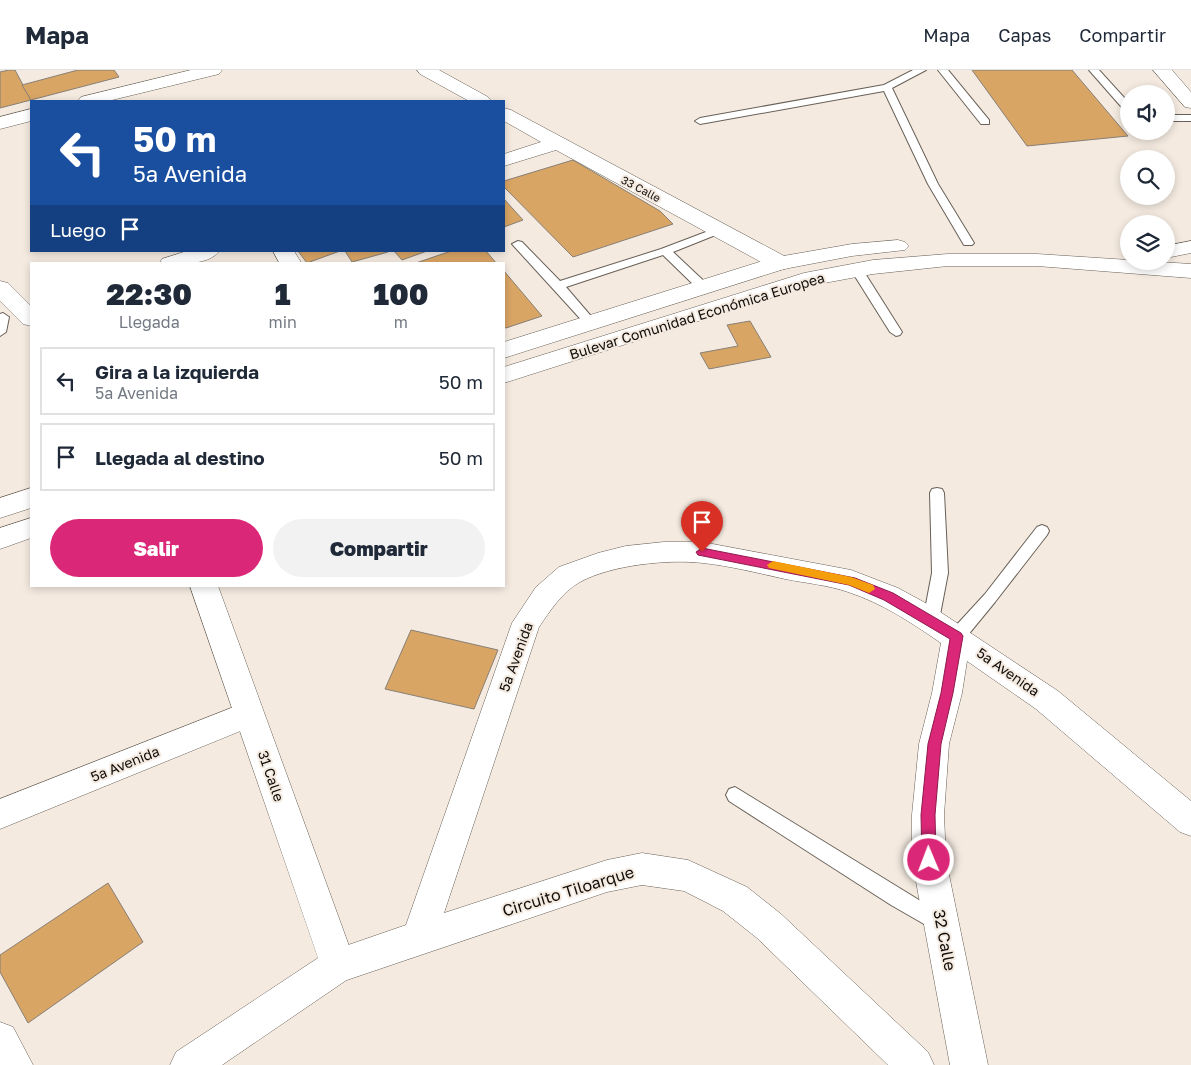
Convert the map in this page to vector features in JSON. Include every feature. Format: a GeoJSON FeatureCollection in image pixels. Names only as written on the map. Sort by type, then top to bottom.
{"type":"FeatureCollection","features":[{"type":"Feature","properties":{"kind":"street"},"geometry":{"type":"LineString","coordinates":[[144,70],[168,89]]}},
{"type":"Feature","properties":{"kind":"street"},"geometry":{"type":"LineString","coordinates":[[95,100],[168,89],[213,70]]}},
{"type":"Feature","properties":{"kind":"street"},"geometry":{"type":"LineString","coordinates":[[426,70],[480,100]]}},
{"type":"Feature","properties":{"kind":"street"},"geometry":{"type":"LineString","coordinates":[[1162,70],[1191,103]]}},
{"type":"Feature","properties":{"kind":"street"},"geometry":{"type":"LineString","coordinates":[[0,123],[30,115]]}},
{"type":"Feature","properties":{"kind":"street","name":"33 Calle"},"geometry":{"type":"LineString","coordinates":[[505,115],[780,263]]}},
{"type":"Feature","properties":{"kind":"street"},"geometry":{"type":"LineString","coordinates":[[505,160],[557,144]]}},
{"type":"Feature","properties":{"kind":"street","name":"Bulevar Comunidad Económica Europea"},"geometry":{"type":"LineString","coordinates":[[505,350],[780,263],[852,250],[938,242],[1045,243],[1120,248]]}},
{"type":"Feature","properties":{"kind":"street"},"geometry":{"type":"LineString","coordinates":[[1175,250],[1191,247]]}},
{"type":"Feature","properties":{"kind":"street"},"geometry":{"type":"LineString","coordinates":[[176,262],[206,252]]}},
{"type":"Feature","properties":{"kind":"street"},"geometry":{"type":"LineString","coordinates":[[1175,252],[1191,253]]}},
{"type":"Feature","properties":{"kind":"street","name":"Bulevar Comunidad Económica Europea"},"geometry":{"type":"LineString","coordinates":[[505,375],[804,280],[857,270],[948,260],[1037,260],[1191,271]]}},
{"type":"Feature","properties":{"kind":"street"},"geometry":{"type":"LineString","coordinates":[[0,288],[15,317]]}},
{"type":"Feature","properties":{"kind":"street"},"geometry":{"type":"LineString","coordinates":[[0,508],[30,498]]}},
{"type":"Feature","properties":{"kind":"street"},"geometry":{"type":"LineString","coordinates":[[0,539],[30,528]]}},
{"type":"Feature","properties":{"kind":"street","name":"5a Avenida"},"geometry":{"type":"LineString","coordinates":[[419,937],[526,622],[546,595],[569,575],[598,564],[626,557],[664,552],[702,552],[851,581],[888,596],[944,628],[1048,700],[1191,821]]}},
{"type":"Feature","properties":{"kind":"street","name":"31 Calle"},"geometry":{"type":"LineString","coordinates":[[204,587],[338,965]]}},
{"type":"Feature","properties":{"kind":"street","name":"32 Calle"},"geometry":{"type":"LineString","coordinates":[[944,628],[947,693],[934,744],[928,815],[929,860],[969,1065]]}},
{"type":"Feature","properties":{"kind":"street","name":"5a Avenida"},"geometry":{"type":"LineString","coordinates":[[0,814],[250,714]]}},
{"type":"Feature","properties":{"kind":"street","name":"Circuito Tiloarque"},"geometry":{"type":"LineString","coordinates":[[189,1065],[338,965],[607,876],[642,869],[688,876],[735,899],[769,926],[915,1065]]}},
{"type":"Feature","properties":{"kind":"street"},"geometry":{"type":"LineString","coordinates":[[0,1040],[14,1065]]}},
{"type":"Feature","properties":{"kind":"lane"},"geometry":{"type":"LineString","coordinates":[[700,121],[887,87],[921,70]]}},
{"type":"Feature","properties":{"kind":"lane"},"geometry":{"type":"LineString","coordinates":[[943,70],[985,122]]}},
{"type":"Feature","properties":{"kind":"lane"},"geometry":{"type":"LineString","coordinates":[[1094,70],[1120,99]]}},
{"type":"Feature","properties":{"kind":"lane"},"geometry":{"type":"LineString","coordinates":[[887,87],[933,184],[968,243]]}},
{"type":"Feature","properties":{"kind":"lane"},"geometry":{"type":"LineString","coordinates":[[1175,118],[1191,118]]}},
{"type":"Feature","properties":{"kind":"lane"},"geometry":{"type":"LineString","coordinates":[[558,286],[665,251],[719,230]]}},
{"type":"Feature","properties":{"kind":"lane"},"geometry":{"type":"LineString","coordinates":[[518,244],[590,322]]}},
{"type":"Feature","properties":{"kind":"lane"},"geometry":{"type":"LineString","coordinates":[[665,251],[703,287]]}},
{"type":"Feature","properties":{"kind":"lane"},"geometry":{"type":"LineString","coordinates":[[857,270],[896,332]]}},
{"type":"Feature","properties":{"kind":"lane"},"geometry":{"type":"LineString","coordinates":[[937,493],[944,628],[990,598],[1042,531]]}},
{"type":"Feature","properties":{"kind":"lane"},"geometry":{"type":"LineString","coordinates":[[735,795],[898,900],[942,924]]}},
{"type":"Feature","properties":{"kind":"building"},"geometry":{"type":"Polygon","coordinates":[[[15,70],[31,100],[0,108],[0,72],[15,70]]]}},
{"type":"Feature","properties":{"kind":"building"},"geometry":{"type":"Polygon","coordinates":[[[78,70],[114,70],[119,77],[31,100],[22,85],[78,70]]]}},
{"type":"Feature","properties":{"kind":"building"},"geometry":{"type":"Polygon","coordinates":[[[972,70],[1072,70],[1120,127],[1120,137],[1027,146],[972,70]]]}},
{"type":"Feature","properties":{"kind":"building"},"geometry":{"type":"Polygon","coordinates":[[[573,160],[660,211],[673,224],[573,257],[505,188],[505,181],[573,160]]]}},
{"type":"Feature","properties":{"kind":"building"},"geometry":{"type":"Polygon","coordinates":[[[505,200],[523,220],[505,227],[505,200]]]}},
{"type":"Feature","properties":{"kind":"building"},"geometry":{"type":"Polygon","coordinates":[[[299,252],[337,252],[310,262],[306,262],[299,252]]]}},
{"type":"Feature","properties":{"kind":"building"},"geometry":{"type":"Polygon","coordinates":[[[346,252],[388,252],[352,262],[346,252]]]}},
{"type":"Feature","properties":{"kind":"building"},"geometry":{"type":"Polygon","coordinates":[[[395,252],[424,252],[402,260],[395,252]]]}},
{"type":"Feature","properties":{"kind":"building"},"geometry":{"type":"Polygon","coordinates":[[[448,252],[487,252],[495,262],[419,262],[448,252]]]}},
{"type":"Feature","properties":{"kind":"building"},"geometry":{"type":"Polygon","coordinates":[[[505,272],[542,316],[505,328],[505,272]]]}},
{"type":"Feature","properties":{"kind":"building"},"geometry":{"type":"Polygon","coordinates":[[[750,321],[771,357],[709,369],[700,353],[738,346],[727,325],[750,321]]]}},
{"type":"Feature","properties":{"kind":"building"},"geometry":{"type":"Polygon","coordinates":[[[411,630],[498,650],[474,709],[385,689],[411,630]]]}},
{"type":"Feature","properties":{"kind":"building"},"geometry":{"type":"Polygon","coordinates":[[[108,883],[143,942],[28,1023],[0,972],[0,955],[108,883]]]}},
{"type":"Feature","properties":{"kind":"slow traffic"},"geometry":{"type":"LineString","coordinates":[[773,565],[851,581],[869,589]]}},
{"type":"Feature","properties":{"kind":"route"},"geometry":{"type":"LineString","coordinates":[[702,552],[851,581],[888,596],[957,636],[947,693],[934,744],[928,815],[929,860]]}}]}
